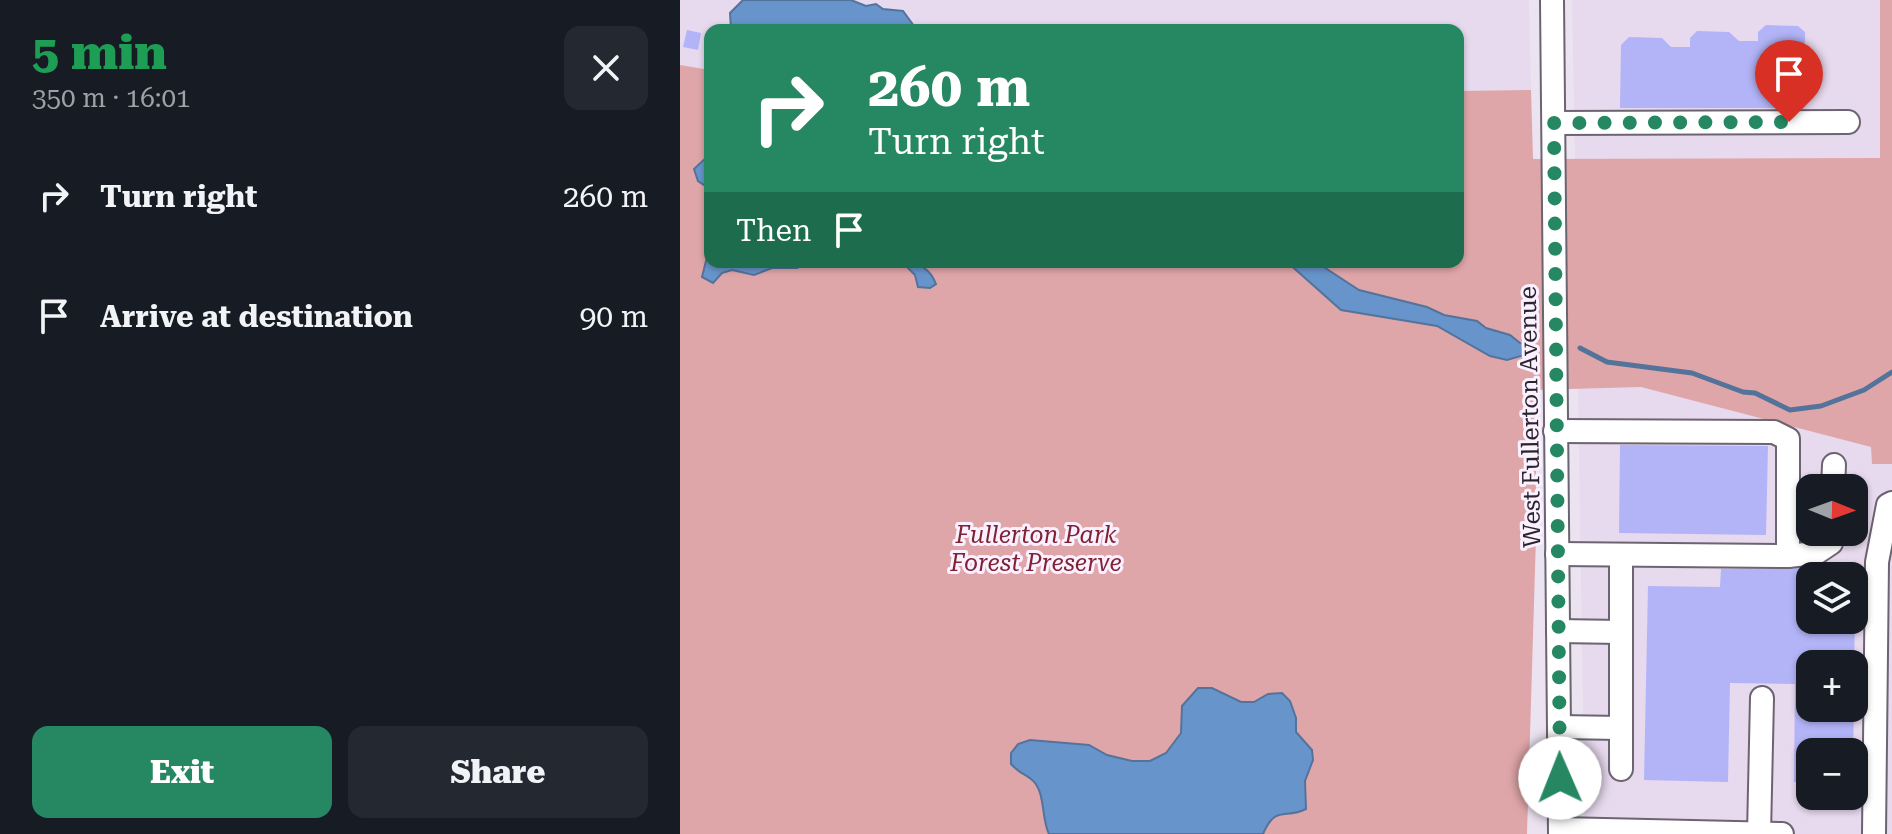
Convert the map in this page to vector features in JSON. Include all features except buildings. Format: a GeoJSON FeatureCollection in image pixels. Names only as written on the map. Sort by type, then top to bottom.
{"type":"FeatureCollection","features":[{"type":"Feature","properties":{"kind":"street","name":"West Fullerton Avenue"},"geometry":{"type":"LineString","coordinates":[[1552,0],[1560,832]]}},
{"type":"Feature","properties":{"kind":"street"},"geometry":{"type":"LineString","coordinates":[[1554,123],[1848,122]]}},
{"type":"Feature","properties":{"kind":"street"},"geometry":{"type":"LineString","coordinates":[[1555,431],[1774,432],[1788,439],[1788,556]]}},
{"type":"Feature","properties":{"kind":"street"},"geometry":{"type":"LineString","coordinates":[[1834,465],[1834,474]]}},
{"type":"Feature","properties":{"kind":"street"},"geometry":{"type":"LineString","coordinates":[[1874,834],[1883,788],[1877,562],[1888,505],[1892,503]]}},
{"type":"Feature","properties":{"kind":"street"},"geometry":{"type":"LineString","coordinates":[[1557,554],[1788,556],[1816,553],[1826,546]]}},
{"type":"Feature","properties":{"kind":"street"},"geometry":{"type":"LineString","coordinates":[[1621,555],[1621,769]]}},
{"type":"Feature","properties":{"kind":"street"},"geometry":{"type":"LineString","coordinates":[[1558,631],[1621,632]]}},
{"type":"Feature","properties":{"kind":"street"},"geometry":{"type":"LineString","coordinates":[[1759,834],[1762,698]]}},
{"type":"Feature","properties":{"kind":"street"},"geometry":{"type":"LineString","coordinates":[[1559,727],[1621,728]]}},
{"type":"Feature","properties":{"kind":"street"},"geometry":{"type":"LineString","coordinates":[[1560,832],[1782,834]]}},
{"type":"Feature","properties":{"kind":"shaded area"},"geometry":{"type":"Polygon","coordinates":[[[680,0],[1529,0],[1531,90],[1464,91],[1464,24],[704,24],[704,100],[680,100],[680,0]]]}},
{"type":"Feature","properties":{"kind":"shaded area"},"geometry":{"type":"Polygon","coordinates":[[[1572,0],[1880,0],[1881,158],[1575,159],[1572,0]]]}},
{"type":"Feature","properties":{"kind":"shaded area"},"geometry":{"type":"Polygon","coordinates":[[[1641,387],[1872,447],[1872,464],[1892,464],[1892,834],[1585,834],[1578,389],[1641,387]]]}},
{"type":"Feature","properties":{"kind":"green space","name":"Fullerton Park Forest Preserve"},"geometry":{"type":"Polygon","coordinates":[[[1880,0],[1892,0],[1892,464],[1872,464],[1871,447],[1641,387],[1536,390],[1536,537],[1527,834],[680,834],[680,65],[704,69],[704,268],[1464,268],[1464,91],[1531,90],[1533,159],[1880,158],[1880,0]]]}},
{"type":"Feature","properties":{"kind":"water"},"geometry":{"type":"Polygon","coordinates":[[[743,0],[851,0],[866,6],[876,4],[883,9],[903,11],[913,24],[731,24],[730,13],[743,0]]]}},
{"type":"Feature","properties":{"kind":"water"},"geometry":{"type":"Polygon","coordinates":[[[704,160],[704,185],[698,181],[694,169],[704,160]]]}},
{"type":"Feature","properties":{"kind":"water"},"geometry":{"type":"Polygon","coordinates":[[[704,268],[772,268],[754,275],[732,270],[722,273],[713,283],[702,277],[704,268]]]}},
{"type":"Feature","properties":{"kind":"water"},"geometry":{"type":"Polygon","coordinates":[[[908,268],[923,268],[936,284],[930,288],[918,287],[915,275],[908,268]]]}},
{"type":"Feature","properties":{"kind":"water"},"geometry":{"type":"Polygon","coordinates":[[[1294,268],[1325,268],[1359,290],[1427,307],[1444,315],[1477,321],[1486,328],[1529,344],[1528,354],[1507,360],[1490,356],[1437,326],[1341,310],[1294,268]]]}},
{"type":"Feature","properties":{"kind":"water"},"geometry":{"type":"Polygon","coordinates":[[[1198,688],[1212,688],[1241,702],[1254,702],[1268,694],[1282,693],[1290,701],[1296,718],[1296,732],[1312,750],[1313,760],[1305,781],[1306,809],[1277,816],[1263,834],[1049,834],[1036,784],[1011,764],[1011,753],[1018,744],[1030,740],[1089,745],[1107,755],[1132,761],[1150,761],[1166,753],[1181,733],[1182,706],[1198,688]]]}},
{"type":"Feature","properties":{"kind":"waterway"},"geometry":{"type":"LineString","coordinates":[[1580,348],[1607,362],[1692,373],[1743,392],[1755,393],[1790,410],[1821,406],[1864,390],[1892,372]]}},
{"type":"Feature","properties":{"kind":"route"},"geometry":{"type":"LineString","coordinates":[[1560,778],[1554,123],[1789,122]]}}]}
